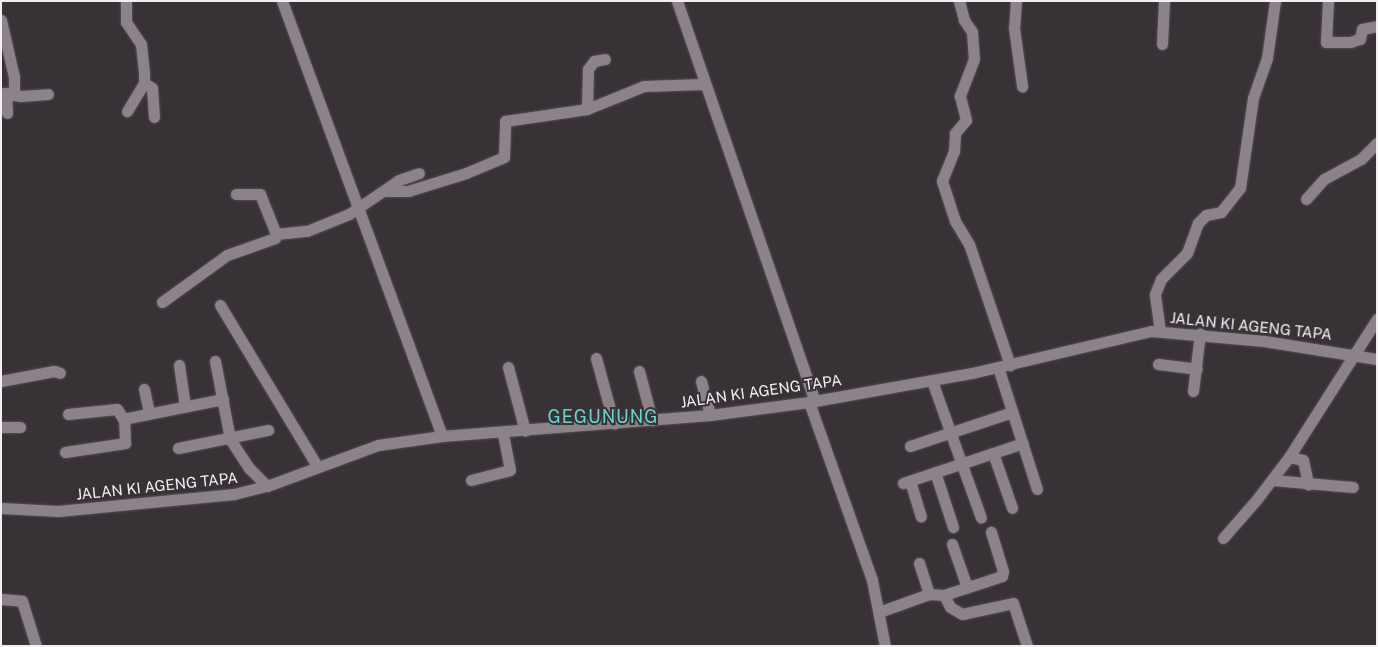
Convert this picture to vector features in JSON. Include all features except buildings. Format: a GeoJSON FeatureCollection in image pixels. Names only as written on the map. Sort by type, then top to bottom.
{"type":"FeatureCollection","features":[{"type":"Feature","properties":{"kind":"street"},"geometry":{"type":"LineString","coordinates":[[126,1],[126,22],[142,51],[144,83],[127,112]]}},
{"type":"Feature","properties":{"kind":"street"},"geometry":{"type":"LineString","coordinates":[[282,1],[356,210],[442,436]]}},
{"type":"Feature","properties":{"kind":"street"},"geometry":{"type":"LineString","coordinates":[[676,1],[872,580],[885,646]]}},
{"type":"Feature","properties":{"kind":"street"},"geometry":{"type":"LineString","coordinates":[[959,1],[964,20],[972,32],[974,59],[960,96],[966,120],[955,133],[954,151],[942,181],[956,221],[969,244],[1010,365]]}},
{"type":"Feature","properties":{"kind":"street"},"geometry":{"type":"LineString","coordinates":[[1016,1],[1014,28],[1022,86]]}},
{"type":"Feature","properties":{"kind":"street"},"geometry":{"type":"LineString","coordinates":[[1162,44],[1164,1]]}},
{"type":"Feature","properties":{"kind":"street"},"geometry":{"type":"LineString","coordinates":[[1160,331],[1155,294],[1161,279],[1187,253],[1198,223],[1206,215],[1221,212],[1240,188],[1253,98],[1266,58],[1274,1]]}},
{"type":"Feature","properties":{"kind":"street"},"geometry":{"type":"LineString","coordinates":[[1328,1],[1326,42],[1350,42],[1360,38],[1362,29],[1377,26]]}},
{"type":"Feature","properties":{"kind":"street"},"geometry":{"type":"LineString","coordinates":[[1,20],[14,77],[7,94],[7,113]]}},
{"type":"Feature","properties":{"kind":"street"},"geometry":{"type":"LineString","coordinates":[[587,109],[588,69],[594,61],[605,59]]}},
{"type":"Feature","properties":{"kind":"street"},"geometry":{"type":"LineString","coordinates":[[144,83],[152,88],[154,117]]}},
{"type":"Feature","properties":{"kind":"street"},"geometry":{"type":"LineString","coordinates":[[386,192],[408,191],[466,173],[504,157],[506,152],[502,126],[504,121],[587,109],[644,86],[703,84]]}},
{"type":"Feature","properties":{"kind":"street"},"geometry":{"type":"LineString","coordinates":[[7,94],[48,94]]}},
{"type":"Feature","properties":{"kind":"street"},"geometry":{"type":"LineString","coordinates":[[1306,199],[1324,179],[1354,164],[1374,151]]}},
{"type":"Feature","properties":{"kind":"street"},"geometry":{"type":"LineString","coordinates":[[276,234],[313,230],[356,210],[386,192],[399,180],[419,173]]}},
{"type":"Feature","properties":{"kind":"street"},"geometry":{"type":"LineString","coordinates":[[236,194],[260,194],[276,234]]}},
{"type":"Feature","properties":{"kind":"street"},"geometry":{"type":"LineString","coordinates":[[162,302],[227,255],[275,238],[276,234]]}},
{"type":"Feature","properties":{"kind":"street"},"geometry":{"type":"LineString","coordinates":[[220,304],[317,466]]}},
{"type":"Feature","properties":{"kind":"street"},"geometry":{"type":"LineString","coordinates":[[1223,538],[1272,480],[1377,320]]}},
{"type":"Feature","properties":{"kind":"street","name":"JALAN KI AGENG TAPA"},"geometry":{"type":"LineString","coordinates":[[1,508],[58,511],[220,496],[266,486],[364,448],[442,436],[503,433],[710,415],[812,401],[932,381],[1010,365],[1125,336],[1160,331],[1200,333],[1354,354],[1377,359]]}},
{"type":"Feature","properties":{"kind":"street"},"geometry":{"type":"LineString","coordinates":[[1193,391],[1200,333]]}},
{"type":"Feature","properties":{"kind":"street"},"geometry":{"type":"LineString","coordinates":[[596,358],[614,424]]}},
{"type":"Feature","properties":{"kind":"street"},"geometry":{"type":"LineString","coordinates":[[215,362],[230,439],[249,468],[266,486]]}},
{"type":"Feature","properties":{"kind":"street"},"geometry":{"type":"LineString","coordinates":[[1158,364],[1196,369]]}},
{"type":"Feature","properties":{"kind":"street"},"geometry":{"type":"LineString","coordinates":[[179,365],[185,406]]}},
{"type":"Feature","properties":{"kind":"street"},"geometry":{"type":"LineString","coordinates":[[508,366],[525,431]]}},
{"type":"Feature","properties":{"kind":"street"},"geometry":{"type":"LineString","coordinates":[[998,367],[1037,489]]}},
{"type":"Feature","properties":{"kind":"street"},"geometry":{"type":"LineString","coordinates":[[639,370],[652,420]]}},
{"type":"Feature","properties":{"kind":"street"},"geometry":{"type":"LineString","coordinates":[[1,381],[54,371],[60,373]]}},
{"type":"Feature","properties":{"kind":"street"},"geometry":{"type":"LineString","coordinates":[[701,381],[710,415]]}},
{"type":"Feature","properties":{"kind":"street"},"geometry":{"type":"LineString","coordinates":[[932,381],[948,433],[962,464],[981,518]]}},
{"type":"Feature","properties":{"kind":"street"},"geometry":{"type":"LineString","coordinates":[[144,389],[149,413]]}},
{"type":"Feature","properties":{"kind":"street"},"geometry":{"type":"LineString","coordinates":[[124,420],[149,413],[223,399]]}},
{"type":"Feature","properties":{"kind":"street"},"geometry":{"type":"LineString","coordinates":[[66,452],[125,443],[124,420],[117,409],[68,414]]}},
{"type":"Feature","properties":{"kind":"street"},"geometry":{"type":"LineString","coordinates":[[910,446],[1012,412]]}},
{"type":"Feature","properties":{"kind":"street"},"geometry":{"type":"LineString","coordinates":[[1,427],[20,427]]}},
{"type":"Feature","properties":{"kind":"street"},"geometry":{"type":"LineString","coordinates":[[178,448],[268,430]]}},
{"type":"Feature","properties":{"kind":"street"},"geometry":{"type":"LineString","coordinates":[[471,480],[510,470],[503,433]]}},
{"type":"Feature","properties":{"kind":"street"},"geometry":{"type":"LineString","coordinates":[[921,516],[907,482],[1022,443]]}},
{"type":"Feature","properties":{"kind":"street"},"geometry":{"type":"LineString","coordinates":[[993,453],[1012,508]]}},
{"type":"Feature","properties":{"kind":"street"},"geometry":{"type":"LineString","coordinates":[[1288,457],[1303,460],[1308,484]]}},
{"type":"Feature","properties":{"kind":"street"},"geometry":{"type":"LineString","coordinates":[[935,472],[953,527]]}},
{"type":"Feature","properties":{"kind":"street"},"geometry":{"type":"LineString","coordinates":[[1272,480],[1353,487]]}},
{"type":"Feature","properties":{"kind":"street"},"geometry":{"type":"LineString","coordinates":[[879,612],[929,594],[944,595],[1004,574],[991,532]]}},
{"type":"Feature","properties":{"kind":"street"},"geometry":{"type":"LineString","coordinates":[[952,544],[967,587]]}},
{"type":"Feature","properties":{"kind":"street"},"geometry":{"type":"LineString","coordinates":[[919,563],[929,594]]}},
{"type":"Feature","properties":{"kind":"street"},"geometry":{"type":"LineString","coordinates":[[944,595],[950,607],[962,614],[1013,603],[1027,646]]}},
{"type":"Feature","properties":{"kind":"street"},"geometry":{"type":"LineString","coordinates":[[1,600],[22,602],[36,646]]}},
{"type":"Feature","properties":{"kind":"district","name":"GEGUNUNG"},"geometry":{"type":"Point","coordinates":[603,417]}}]}
